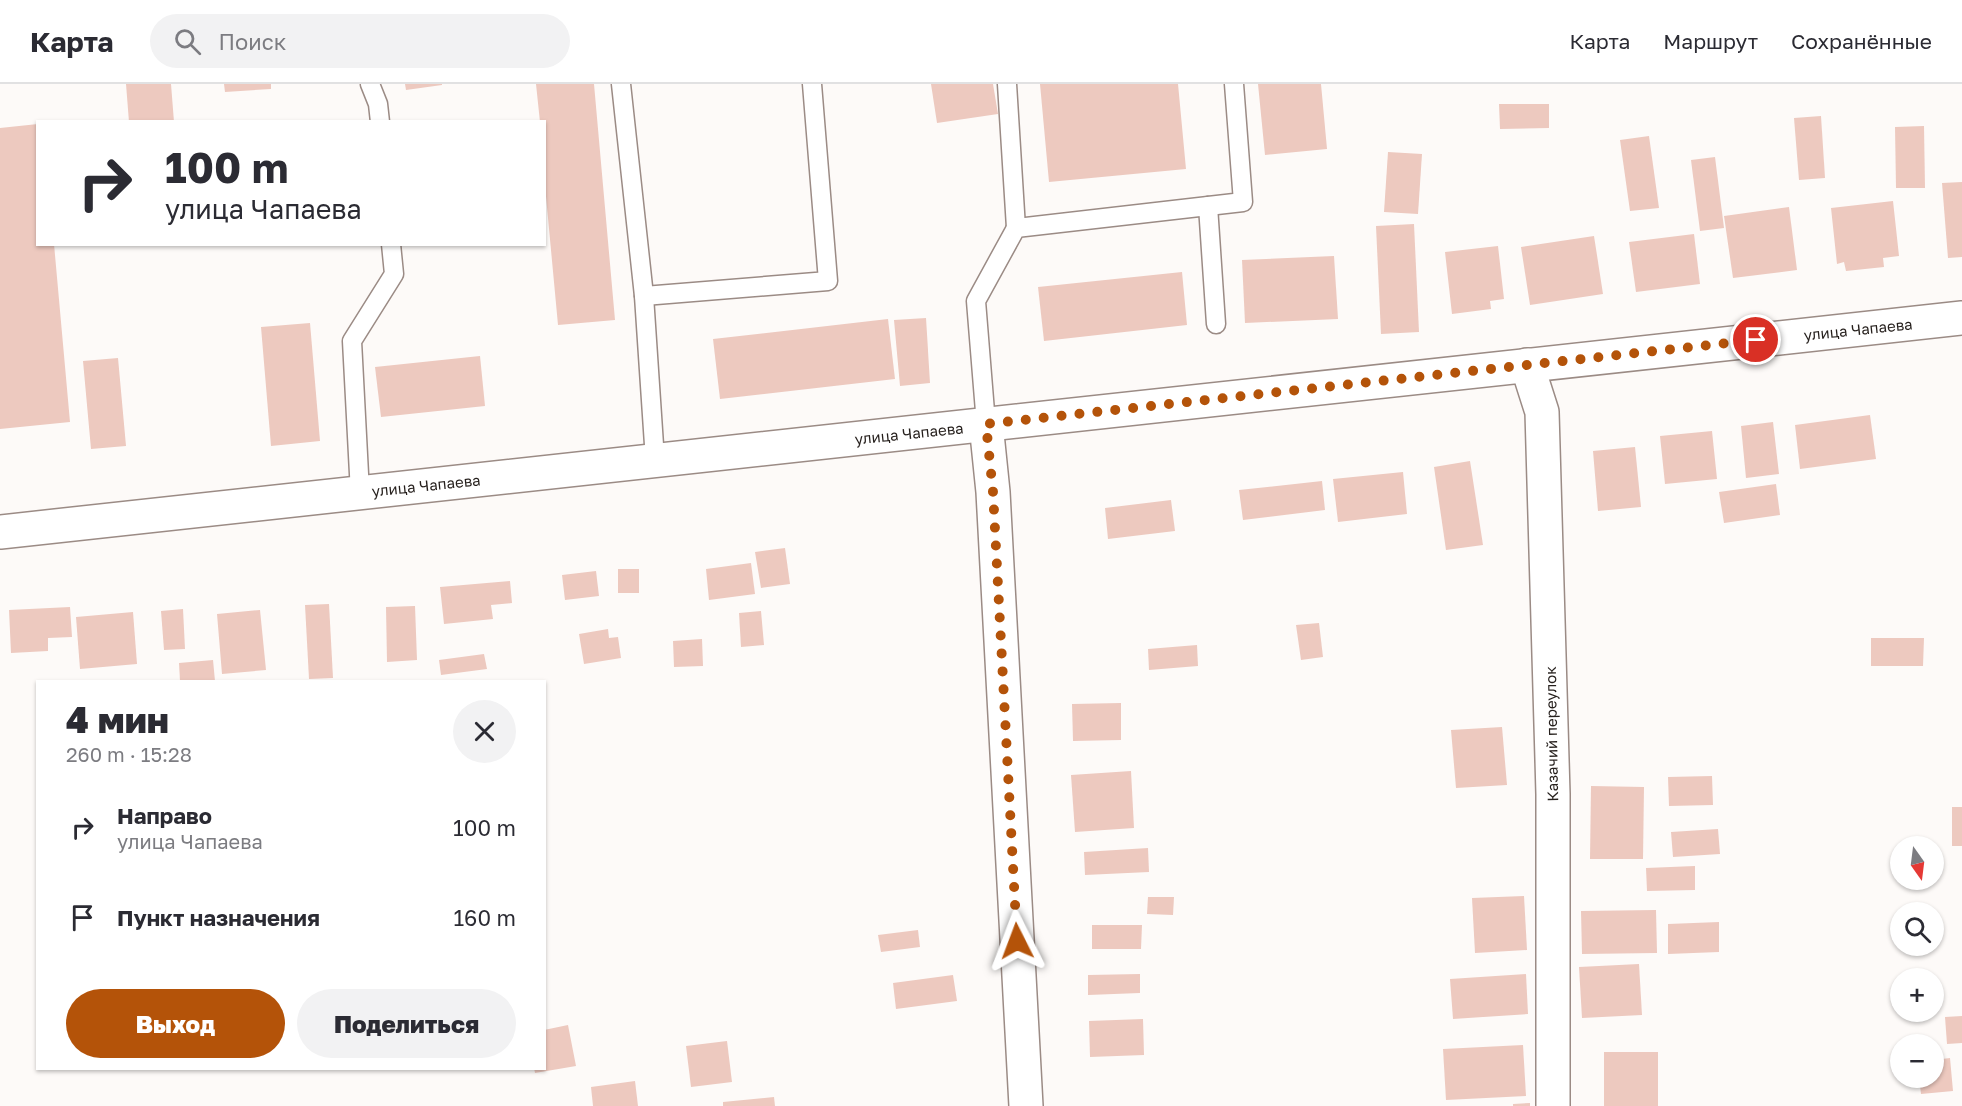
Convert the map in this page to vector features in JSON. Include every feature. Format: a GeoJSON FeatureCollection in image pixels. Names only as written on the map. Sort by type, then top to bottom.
{"type":"FeatureCollection","features":[{"type":"Feature","properties":{"kind":"street","name":"улица Чапаева"},"geometry":{"type":"LineString","coordinates":[[0,532],[1962,318]]}},
{"type":"Feature","properties":{"kind":"street","name":"Казачий переулок"},"geometry":{"type":"LineString","coordinates":[[1527,365],[1542,412],[1553,794],[1553,1106]]}},
{"type":"Feature","properties":{"kind":"street"},"geometry":{"type":"LineString","coordinates":[[986,424],[993,492],[1026,1106]]}},
{"type":"Feature","properties":{"kind":"lane"},"geometry":{"type":"LineString","coordinates":[[370,84],[378,104],[380,120]]}},
{"type":"Feature","properties":{"kind":"lane"},"geometry":{"type":"LineString","coordinates":[[621,84],[644,296],[655,460]]}},
{"type":"Feature","properties":{"kind":"lane"},"geometry":{"type":"LineString","coordinates":[[644,296],[828,281],[812,84]]}},
{"type":"Feature","properties":{"kind":"lane"},"geometry":{"type":"LineString","coordinates":[[986,424],[976,301],[1016,228],[1007,84]]}},
{"type":"Feature","properties":{"kind":"lane"},"geometry":{"type":"LineString","coordinates":[[1016,228],[1244,202],[1234,84]]}},
{"type":"Feature","properties":{"kind":"lane"},"geometry":{"type":"LineString","coordinates":[[1208,206],[1216,324]]}},
{"type":"Feature","properties":{"kind":"lane"},"geometry":{"type":"LineString","coordinates":[[360,493],[352,341],[394,274],[391,246]]}},
{"type":"Feature","properties":{"kind":"building"},"geometry":{"type":"Polygon","coordinates":[[[126,84],[171,84],[174,120],[129,120],[126,84]]]}},
{"type":"Feature","properties":{"kind":"building"},"geometry":{"type":"Polygon","coordinates":[[[224,84],[271,84],[271,89],[225,92],[224,84]]]}},
{"type":"Feature","properties":{"kind":"building"},"geometry":{"type":"Polygon","coordinates":[[[405,84],[442,84],[442,85],[406,90],[405,84]]]}},
{"type":"Feature","properties":{"kind":"building"},"geometry":{"type":"Polygon","coordinates":[[[536,84],[594,84],[615,320],[558,325],[546,196],[546,120],[540,120],[536,84]]]}},
{"type":"Feature","properties":{"kind":"building"},"geometry":{"type":"Polygon","coordinates":[[[931,84],[993,84],[998,114],[937,123],[931,84]]]}},
{"type":"Feature","properties":{"kind":"building"},"geometry":{"type":"Polygon","coordinates":[[[1040,84],[1178,84],[1186,169],[1049,182],[1040,84]]]}},
{"type":"Feature","properties":{"kind":"building"},"geometry":{"type":"Polygon","coordinates":[[[1258,84],[1321,84],[1327,149],[1265,155],[1258,84]]]}},
{"type":"Feature","properties":{"kind":"building"},"geometry":{"type":"Polygon","coordinates":[[[1499,104],[1549,104],[1549,128],[1500,129],[1499,104]]]}},
{"type":"Feature","properties":{"kind":"building"},"geometry":{"type":"Polygon","coordinates":[[[1821,116],[1825,178],[1799,180],[1794,118],[1821,116]]]}},
{"type":"Feature","properties":{"kind":"building"},"geometry":{"type":"Polygon","coordinates":[[[36,124],[36,246],[54,246],[70,422],[0,429],[0,128],[36,124]]]}},
{"type":"Feature","properties":{"kind":"building"},"geometry":{"type":"Polygon","coordinates":[[[1924,126],[1925,188],[1896,188],[1895,127],[1924,126]]]}},
{"type":"Feature","properties":{"kind":"building"},"geometry":{"type":"Polygon","coordinates":[[[1649,136],[1659,208],[1630,211],[1620,140],[1649,136]]]}},
{"type":"Feature","properties":{"kind":"building"},"geometry":{"type":"Polygon","coordinates":[[[1388,152],[1422,154],[1418,214],[1384,212],[1388,152]]]}},
{"type":"Feature","properties":{"kind":"building"},"geometry":{"type":"Polygon","coordinates":[[[1715,157],[1724,228],[1700,231],[1691,160],[1715,157]]]}},
{"type":"Feature","properties":{"kind":"building"},"geometry":{"type":"Polygon","coordinates":[[[1962,182],[1962,257],[1948,258],[1942,183],[1962,182]]]}},
{"type":"Feature","properties":{"kind":"building"},"geometry":{"type":"Polygon","coordinates":[[[1893,201],[1899,256],[1883,258],[1884,267],[1846,271],[1844,262],[1837,264],[1831,208],[1893,201]]]}},
{"type":"Feature","properties":{"kind":"building"},"geometry":{"type":"Polygon","coordinates":[[[1789,207],[1797,270],[1733,278],[1724,216],[1789,207]]]}},
{"type":"Feature","properties":{"kind":"building"},"geometry":{"type":"Polygon","coordinates":[[[1414,224],[1419,332],[1381,334],[1376,226],[1414,224]]]}},
{"type":"Feature","properties":{"kind":"building"},"geometry":{"type":"Polygon","coordinates":[[[1694,234],[1700,284],[1636,292],[1629,242],[1694,234]]]}},
{"type":"Feature","properties":{"kind":"building"},"geometry":{"type":"Polygon","coordinates":[[[1594,236],[1603,294],[1530,305],[1521,247],[1594,236]]]}},
{"type":"Feature","properties":{"kind":"building"},"geometry":{"type":"Polygon","coordinates":[[[1498,246],[1504,299],[1490,301],[1491,309],[1452,314],[1445,252],[1498,246]]]}},
{"type":"Feature","properties":{"kind":"building"},"geometry":{"type":"Polygon","coordinates":[[[1334,256],[1338,319],[1245,323],[1242,260],[1334,256]]]}},
{"type":"Feature","properties":{"kind":"building"},"geometry":{"type":"Polygon","coordinates":[[[1182,272],[1187,325],[1044,341],[1038,287],[1182,272]]]}},
{"type":"Feature","properties":{"kind":"building"},"geometry":{"type":"Polygon","coordinates":[[[926,318],[930,383],[900,386],[894,320],[926,318]]]}},
{"type":"Feature","properties":{"kind":"building"},"geometry":{"type":"Polygon","coordinates":[[[888,319],[895,379],[720,399],[713,339],[888,319]]]}},
{"type":"Feature","properties":{"kind":"building"},"geometry":{"type":"Polygon","coordinates":[[[310,323],[320,441],[271,446],[261,327],[310,323]]]}},
{"type":"Feature","properties":{"kind":"building"},"geometry":{"type":"Polygon","coordinates":[[[480,356],[485,406],[381,417],[375,367],[480,356]]]}},
{"type":"Feature","properties":{"kind":"building"},"geometry":{"type":"Polygon","coordinates":[[[118,358],[126,446],[91,449],[83,361],[118,358]]]}},
{"type":"Feature","properties":{"kind":"building"},"geometry":{"type":"Polygon","coordinates":[[[1870,415],[1876,459],[1800,469],[1795,425],[1870,415]]]}},
{"type":"Feature","properties":{"kind":"building"},"geometry":{"type":"Polygon","coordinates":[[[1773,422],[1779,474],[1746,478],[1741,426],[1773,422]]]}},
{"type":"Feature","properties":{"kind":"building"},"geometry":{"type":"Polygon","coordinates":[[[1712,431],[1717,479],[1665,484],[1660,436],[1712,431]]]}},
{"type":"Feature","properties":{"kind":"building"},"geometry":{"type":"Polygon","coordinates":[[[1635,447],[1641,507],[1598,511],[1593,451],[1635,447]]]}},
{"type":"Feature","properties":{"kind":"building"},"geometry":{"type":"Polygon","coordinates":[[[1470,461],[1483,545],[1446,550],[1434,467],[1470,461]]]}},
{"type":"Feature","properties":{"kind":"building"},"geometry":{"type":"Polygon","coordinates":[[[1403,472],[1407,514],[1338,522],[1333,479],[1403,472]]]}},
{"type":"Feature","properties":{"kind":"building"},"geometry":{"type":"Polygon","coordinates":[[[1322,481],[1325,510],[1243,520],[1239,490],[1322,481]]]}},
{"type":"Feature","properties":{"kind":"building"},"geometry":{"type":"Polygon","coordinates":[[[1776,484],[1780,515],[1724,523],[1719,492],[1776,484]]]}},
{"type":"Feature","properties":{"kind":"building"},"geometry":{"type":"Polygon","coordinates":[[[1171,500],[1175,531],[1108,539],[1105,508],[1171,500]]]}},
{"type":"Feature","properties":{"kind":"building"},"geometry":{"type":"Polygon","coordinates":[[[785,548],[790,584],[761,588],[755,552],[785,548]]]}},
{"type":"Feature","properties":{"kind":"building"},"geometry":{"type":"Polygon","coordinates":[[[751,563],[755,594],[709,600],[706,569],[751,563]]]}},
{"type":"Feature","properties":{"kind":"building"},"geometry":{"type":"Polygon","coordinates":[[[618,569],[639,569],[639,593],[618,593],[618,569]]]}},
{"type":"Feature","properties":{"kind":"building"},"geometry":{"type":"Polygon","coordinates":[[[596,571],[599,596],[565,600],[562,575],[596,571]]]}},
{"type":"Feature","properties":{"kind":"building"},"geometry":{"type":"Polygon","coordinates":[[[510,581],[512,603],[491,605],[493,619],[444,624],[440,587],[510,581]]]}},
{"type":"Feature","properties":{"kind":"building"},"geometry":{"type":"Polygon","coordinates":[[[329,604],[333,678],[309,679],[305,605],[329,604]]]}},
{"type":"Feature","properties":{"kind":"building"},"geometry":{"type":"Polygon","coordinates":[[[415,606],[417,660],[387,662],[386,607],[415,606]]]}},
{"type":"Feature","properties":{"kind":"building"},"geometry":{"type":"Polygon","coordinates":[[[70,607],[72,637],[48,638],[48,651],[11,653],[9,610],[70,607]]]}},
{"type":"Feature","properties":{"kind":"building"},"geometry":{"type":"Polygon","coordinates":[[[183,609],[185,649],[164,650],[161,611],[183,609]]]}},
{"type":"Feature","properties":{"kind":"building"},"geometry":{"type":"Polygon","coordinates":[[[260,610],[266,670],[222,674],[217,614],[260,610]]]}},
{"type":"Feature","properties":{"kind":"building"},"geometry":{"type":"Polygon","coordinates":[[[761,611],[764,645],[741,647],[739,613],[761,611]]]}},
{"type":"Feature","properties":{"kind":"building"},"geometry":{"type":"Polygon","coordinates":[[[133,612],[137,664],[80,669],[76,617],[133,612]]]}},
{"type":"Feature","properties":{"kind":"building"},"geometry":{"type":"Polygon","coordinates":[[[1319,623],[1323,657],[1301,660],[1296,625],[1319,623]]]}},
{"type":"Feature","properties":{"kind":"building"},"geometry":{"type":"Polygon","coordinates":[[[608,629],[609,638],[618,637],[621,658],[584,664],[579,634],[608,629]]]}},
{"type":"Feature","properties":{"kind":"building"},"geometry":{"type":"Polygon","coordinates":[[[1871,638],[1924,638],[1923,666],[1871,666],[1871,638]]]}},
{"type":"Feature","properties":{"kind":"building"},"geometry":{"type":"Polygon","coordinates":[[[702,639],[703,666],[674,667],[673,641],[702,639]]]}},
{"type":"Feature","properties":{"kind":"building"},"geometry":{"type":"Polygon","coordinates":[[[1197,645],[1198,666],[1149,670],[1148,649],[1197,645]]]}},
{"type":"Feature","properties":{"kind":"building"},"geometry":{"type":"Polygon","coordinates":[[[484,654],[487,669],[441,675],[439,660],[484,654]]]}},
{"type":"Feature","properties":{"kind":"building"},"geometry":{"type":"Polygon","coordinates":[[[213,660],[215,680],[180,680],[179,663],[213,660]]]}},
{"type":"Feature","properties":{"kind":"building"},"geometry":{"type":"Polygon","coordinates":[[[1121,703],[1121,740],[1073,741],[1072,704],[1121,703]]]}},
{"type":"Feature","properties":{"kind":"building"},"geometry":{"type":"Polygon","coordinates":[[[1502,727],[1507,785],[1456,788],[1451,730],[1502,727]]]}},
{"type":"Feature","properties":{"kind":"building"},"geometry":{"type":"Polygon","coordinates":[[[1131,771],[1134,828],[1075,832],[1071,775],[1131,771]]]}},
{"type":"Feature","properties":{"kind":"building"},"geometry":{"type":"Polygon","coordinates":[[[1712,776],[1713,805],[1669,806],[1668,777],[1712,776]]]}},
{"type":"Feature","properties":{"kind":"building"},"geometry":{"type":"Polygon","coordinates":[[[1591,786],[1644,787],[1643,859],[1590,859],[1591,786]]]}},
{"type":"Feature","properties":{"kind":"building"},"geometry":{"type":"Polygon","coordinates":[[[1952,807],[1962,807],[1962,846],[1952,846],[1952,807]]]}},
{"type":"Feature","properties":{"kind":"building"},"geometry":{"type":"Polygon","coordinates":[[[1718,829],[1720,854],[1673,857],[1671,832],[1718,829]]]}},
{"type":"Feature","properties":{"kind":"building"},"geometry":{"type":"Polygon","coordinates":[[[1148,848],[1149,872],[1085,875],[1084,852],[1148,848]]]}},
{"type":"Feature","properties":{"kind":"building"},"geometry":{"type":"Polygon","coordinates":[[[1695,866],[1695,890],[1647,891],[1646,868],[1695,866]]]}},
{"type":"Feature","properties":{"kind":"building"},"geometry":{"type":"Polygon","coordinates":[[[1524,896],[1527,950],[1475,953],[1472,898],[1524,896]]]}},
{"type":"Feature","properties":{"kind":"building"},"geometry":{"type":"Polygon","coordinates":[[[1148,897],[1174,897],[1173,915],[1147,914],[1148,897]]]}},
{"type":"Feature","properties":{"kind":"building"},"geometry":{"type":"Polygon","coordinates":[[[1656,910],[1657,953],[1582,954],[1581,911],[1656,910]]]}},
{"type":"Feature","properties":{"kind":"building"},"geometry":{"type":"Polygon","coordinates":[[[1719,922],[1719,952],[1668,954],[1668,924],[1719,922]]]}},
{"type":"Feature","properties":{"kind":"building"},"geometry":{"type":"Polygon","coordinates":[[[1092,925],[1142,925],[1141,949],[1092,949],[1092,925]]]}},
{"type":"Feature","properties":{"kind":"building"},"geometry":{"type":"Polygon","coordinates":[[[918,930],[920,947],[881,952],[878,935],[918,930]]]}},
{"type":"Feature","properties":{"kind":"building"},"geometry":{"type":"Polygon","coordinates":[[[1639,964],[1642,1015],[1582,1018],[1579,967],[1639,964]]]}},
{"type":"Feature","properties":{"kind":"building"},"geometry":{"type":"Polygon","coordinates":[[[1140,974],[1140,993],[1088,995],[1088,975],[1140,974]]]}},
{"type":"Feature","properties":{"kind":"building"},"geometry":{"type":"Polygon","coordinates":[[[1526,974],[1528,1014],[1453,1019],[1450,979],[1526,974]]]}},
{"type":"Feature","properties":{"kind":"building"},"geometry":{"type":"Polygon","coordinates":[[[953,975],[957,1001],[896,1009],[893,983],[953,975]]]}},
{"type":"Feature","properties":{"kind":"building"},"geometry":{"type":"Polygon","coordinates":[[[1962,1016],[1962,1043],[1947,1044],[1945,1017],[1962,1016]]]}},
{"type":"Feature","properties":{"kind":"building"},"geometry":{"type":"Polygon","coordinates":[[[1143,1019],[1144,1055],[1090,1057],[1089,1021],[1143,1019]]]}},
{"type":"Feature","properties":{"kind":"building"},"geometry":{"type":"Polygon","coordinates":[[[568,1025],[576,1066],[535,1073],[534,1070],[546,1070],[546,1030],[568,1025]]]}},
{"type":"Feature","properties":{"kind":"building"},"geometry":{"type":"Polygon","coordinates":[[[727,1041],[732,1082],[691,1087],[686,1046],[727,1041]]]}},
{"type":"Feature","properties":{"kind":"building"},"geometry":{"type":"Polygon","coordinates":[[[1523,1045],[1526,1096],[1446,1100],[1443,1049],[1523,1045]]]}},
{"type":"Feature","properties":{"kind":"building"},"geometry":{"type":"Polygon","coordinates":[[[1604,1052],[1658,1052],[1658,1106],[1604,1106],[1604,1052]]]}},
{"type":"Feature","properties":{"kind":"building"},"geometry":{"type":"Polygon","coordinates":[[[1950,1058],[1953,1091],[1921,1094],[1920,1088],[1944,1088],[1944,1059],[1950,1058]]]}},
{"type":"Feature","properties":{"kind":"building"},"geometry":{"type":"Polygon","coordinates":[[[635,1081],[638,1106],[593,1106],[591,1087],[635,1081]]]}},
{"type":"Feature","properties":{"kind":"building"},"geometry":{"type":"Polygon","coordinates":[[[774,1097],[775,1106],[723,1106],[723,1102],[774,1097]]]}},
{"type":"Feature","properties":{"kind":"building"},"geometry":{"type":"Polygon","coordinates":[[[1530,1103],[1530,1106],[1513,1106],[1513,1104],[1530,1103]]]}},
{"type":"Feature","properties":{"kind":"route"},"geometry":{"type":"LineString","coordinates":[[1017,941],[993,492],[986,424],[1756,340]]}}]}
